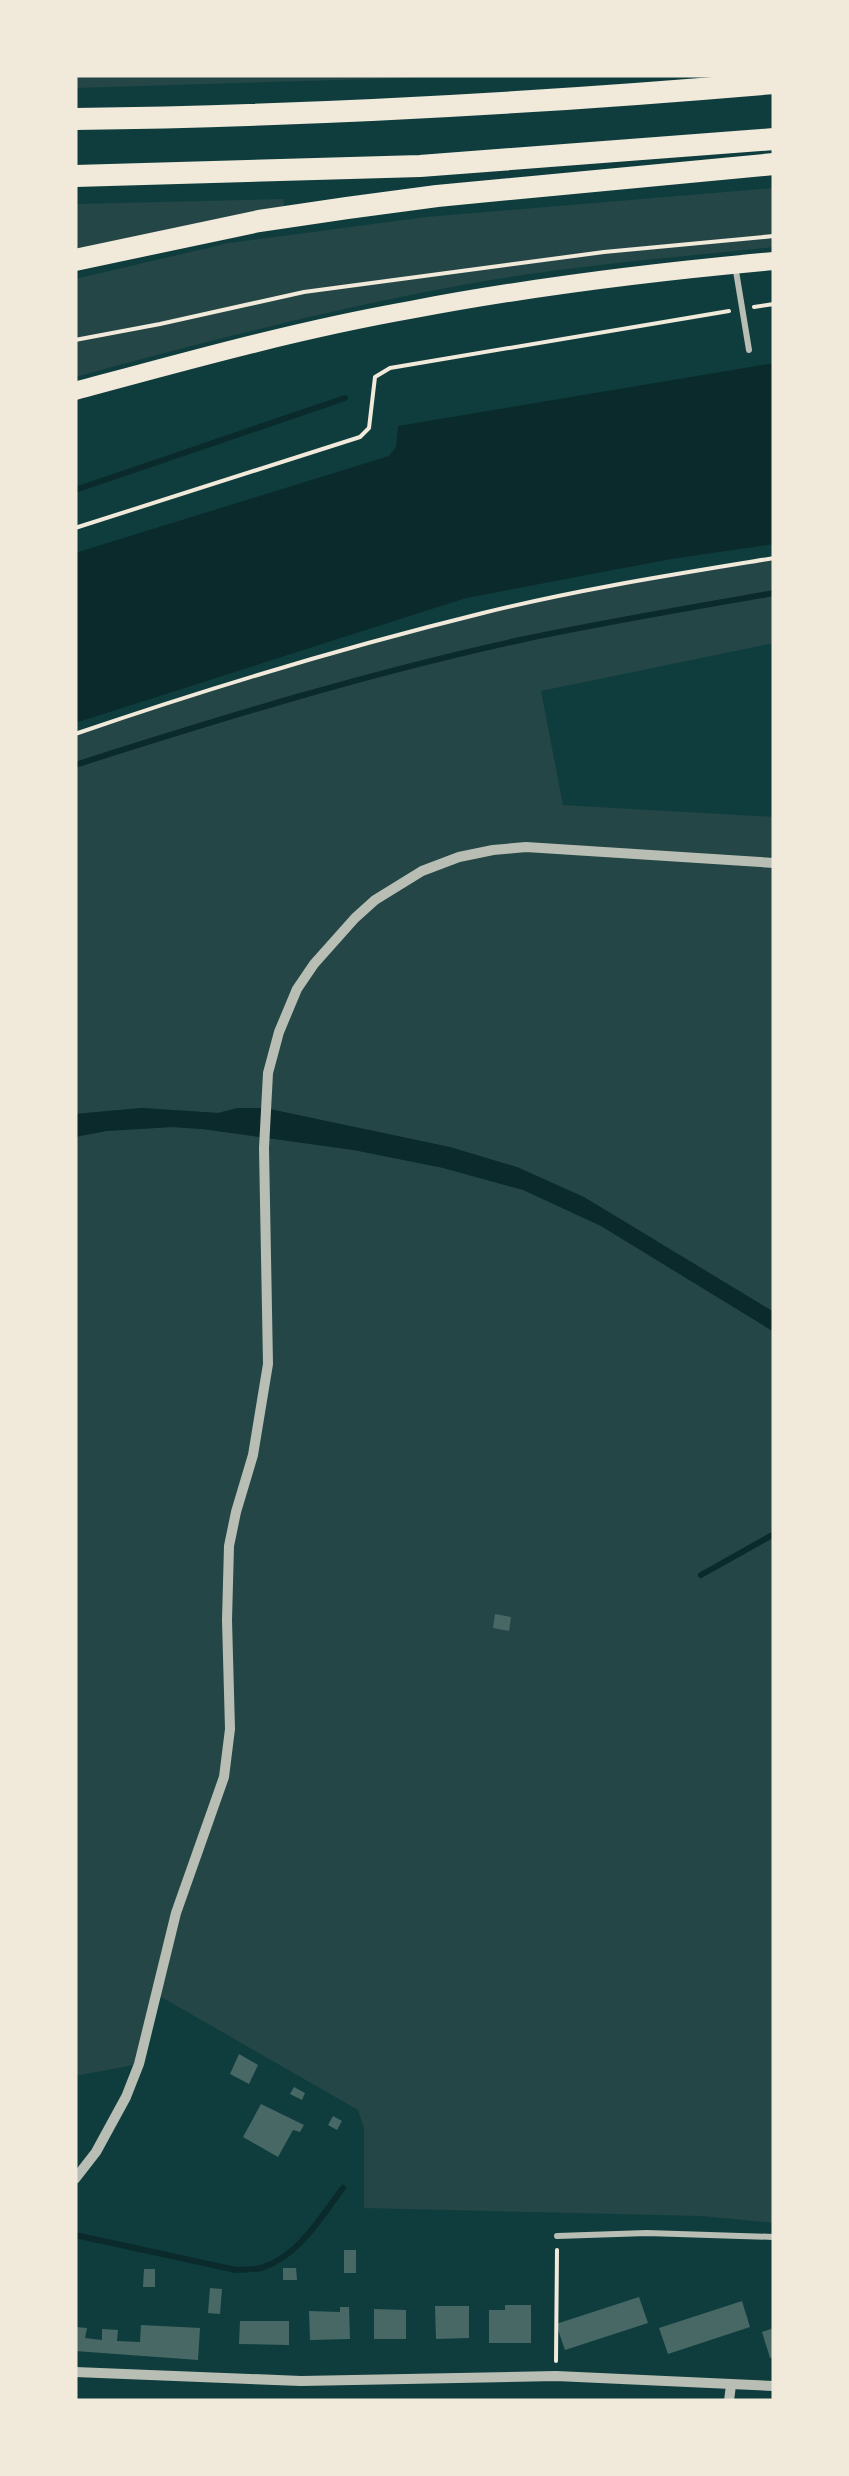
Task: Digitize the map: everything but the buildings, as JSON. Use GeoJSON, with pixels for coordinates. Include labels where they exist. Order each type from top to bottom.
{"type":"FeatureCollection","features":[{"type":"Feature","properties":{"kind":"highway"},"geometry":{"type":"LineString","coordinates":[[75,119],[416,109],[774,84]]}},
{"type":"Feature","properties":{"kind":"highway"},"geometry":{"type":"LineString","coordinates":[[75,176],[420,166],[774,139]]}},
{"type":"Feature","properties":{"kind":"highway"},"geometry":{"type":"LineString","coordinates":[[75,260],[259,221],[401,200],[774,164]]}},
{"type":"Feature","properties":{"kind":"main road"},"geometry":{"type":"LineString","coordinates":[[75,391],[216,353],[410,310],[601,279],[774,260]]}},
{"type":"Feature","properties":{"kind":"street"},"geometry":{"type":"LineString","coordinates":[[75,2180],[96,2152],[139,2064],[176,1914],[224,1778],[230,1729],[226,1620],[229,1546],[253,1456],[268,1364],[265,1099],[279,1032],[297,989],[355,918],[398,884],[459,857],[526,848],[774,863]]}},
{"type":"Feature","properties":{"kind":"street"},"geometry":{"type":"LineString","coordinates":[[75,2372],[301,2380],[556,2376],[774,2386]]}},
{"type":"Feature","properties":{"kind":"street"},"geometry":{"type":"LineString","coordinates":[[728,2401],[731,2385]]}},
{"type":"Feature","properties":{"kind":"lane"},"geometry":{"type":"LineString","coordinates":[[734,264],[749,350]]}},
{"type":"Feature","properties":{"kind":"lane"},"geometry":{"type":"LineString","coordinates":[[557,2236],[774,2237]]}},
{"type":"Feature","properties":{"kind":"path"},"geometry":{"type":"LineString","coordinates":[[75,340],[304,292],[587,254],[774,236]]}},
{"type":"Feature","properties":{"kind":"path"},"geometry":{"type":"LineString","coordinates":[[75,528],[360,437],[369,428],[374,377],[390,368],[774,304]]}},
{"type":"Feature","properties":{"kind":"path"},"geometry":{"type":"LineString","coordinates":[[75,734],[173,700],[486,612],[644,579],[774,558]]}},
{"type":"Feature","properties":{"kind":"path"},"geometry":{"type":"LineString","coordinates":[[556,2376],[557,2236]]}},
{"type":"Feature","properties":{"kind":"shaded area"},"geometry":{"type":"Polygon","coordinates":[[[75,75],[473,75],[473,76],[75,88],[75,75]]]}},
{"type":"Feature","properties":{"kind":"shaded area"},"geometry":{"type":"Polygon","coordinates":[[[774,188],[774,247],[462,285],[268,327],[75,377],[75,279],[229,243],[426,217],[774,188]]]}},
{"type":"Feature","properties":{"kind":"shaded area"},"geometry":{"type":"Polygon","coordinates":[[[283,199],[284,206],[75,250],[75,204],[283,199]]]}},
{"type":"Feature","properties":{"kind":"shaded area"},"geometry":{"type":"Polygon","coordinates":[[[774,363],[774,544],[671,559],[466,598],[75,723],[75,553],[389,456],[396,447],[398,426],[774,363]]]}},
{"type":"Feature","properties":{"kind":"shaded area"},"geometry":{"type":"Polygon","coordinates":[[[774,558],[774,643],[541,691],[563,805],[774,817],[774,2223],[702,2216],[364,2208],[364,2128],[358,2110],[156,1994],[139,2064],[75,2076],[75,1137],[106,1131],[202,1129],[238,1108],[218,1113],[142,1108],[75,1114],[75,734],[431,626],[592,589],[774,558]]]}},
{"type":"Feature","properties":{"kind":"shaded area"},"geometry":{"type":"Polygon","coordinates":[[[142,1108],[218,1113],[265,1108],[450,1147],[517,1167],[584,1197],[774,1312],[774,1332],[601,1226],[523,1190],[443,1168],[353,1150],[202,1129],[106,1131],[75,1137],[75,1114],[142,1108]]]}},
{"type":"Feature","properties":{"kind":"waterway"},"geometry":{"type":"LineString","coordinates":[[75,490],[345,398]]}},
{"type":"Feature","properties":{"kind":"waterway"},"geometry":{"type":"LineString","coordinates":[[75,765],[407,667],[584,627],[774,593]]}},
{"type":"Feature","properties":{"kind":"waterway"},"geometry":{"type":"LineString","coordinates":[[701,1575],[774,1534]]}},
{"type":"Feature","properties":{"kind":"waterway"},"geometry":{"type":"LineString","coordinates":[[75,2235],[236,2270],[258,2269],[297,2246],[343,2188]]}}]}
